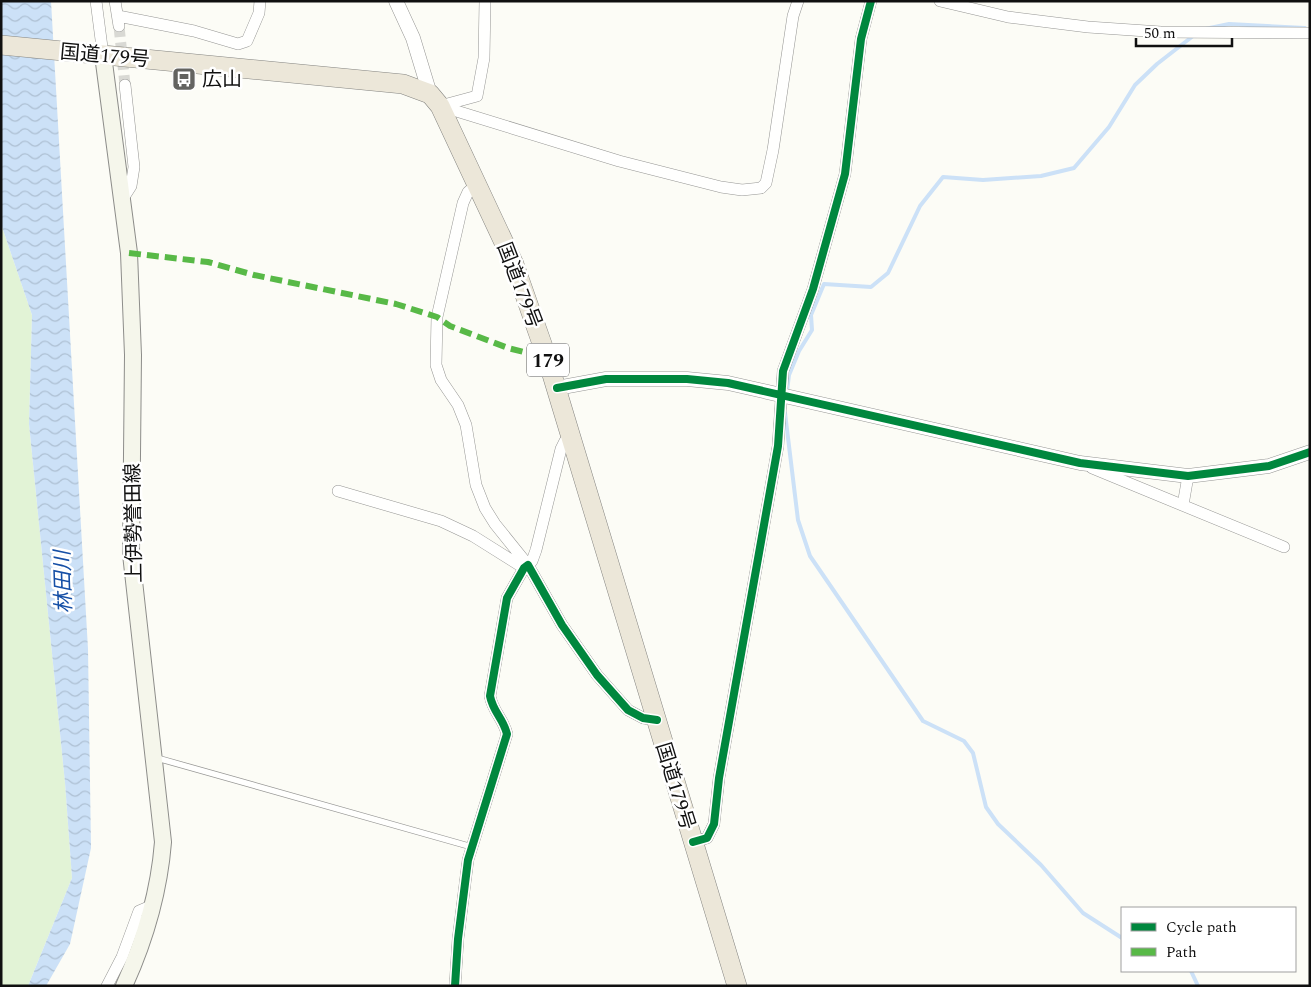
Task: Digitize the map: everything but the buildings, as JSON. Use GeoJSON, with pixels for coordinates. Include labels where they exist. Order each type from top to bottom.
{"type":"FeatureCollection","features":[{"type":"Feature","properties":{"kind":"highway","name":"国道179号"},"geometry":{"type":"LineString","coordinates":[[1,45],[403,84],[435,100],[478,184],[514,264],[557,388],[737,986]]}},
{"type":"Feature","properties":{"kind":"main road","name":"上伊勢誉田線"},"geometry":{"type":"LineString","coordinates":[[103,55],[129,253],[133,355],[131,554],[163,842],[161,871],[153,905],[141,948],[124,986]]}},
{"type":"Feature","properties":{"kind":"street"},"geometry":{"type":"LineString","coordinates":[[96,1],[103,55]]}},
{"type":"Feature","properties":{"kind":"street"},"geometry":{"type":"LineString","coordinates":[[115,1],[118,21],[194,31],[238,44],[248,41],[259,13],[260,1]]}},
{"type":"Feature","properties":{"kind":"street"},"geometry":{"type":"LineString","coordinates":[[396,1],[413,38],[435,100]]}},
{"type":"Feature","properties":{"kind":"street"},"geometry":{"type":"LineString","coordinates":[[435,100],[477,96],[484,58],[485,1]]}},
{"type":"Feature","properties":{"kind":"street"},"geometry":{"type":"LineString","coordinates":[[435,100],[620,161],[721,187],[742,190],[761,188],[766,183],[773,150],[790,34],[798,1]]}},
{"type":"Feature","properties":{"kind":"street"},"geometry":{"type":"LineString","coordinates":[[693,842],[707,838],[714,824],[720,768],[778,446],[785,395],[784,371],[813,289],[845,174],[860,39],[870,1]]}},
{"type":"Feature","properties":{"kind":"street"},"geometry":{"type":"LineString","coordinates":[[940,1],[1008,17],[1088,27],[1161,32],[1310,33]]}},
{"type":"Feature","properties":{"kind":"street"},"geometry":{"type":"LineString","coordinates":[[122,200],[131,186],[134,167],[125,85]]}},
{"type":"Feature","properties":{"kind":"street"},"geometry":{"type":"LineString","coordinates":[[478,184],[468,192],[458,222],[437,317],[436,365],[442,380],[458,405],[466,425],[476,485],[485,508],[495,524],[526,566],[562,625],[597,676],[628,710],[643,718],[657,720]]}},
{"type":"Feature","properties":{"kind":"street"},"geometry":{"type":"LineString","coordinates":[[557,388],[606,379],[649,378],[728,384],[785,395],[1080,463],[1188,476],[1269,466],[1310,452]]}},
{"type":"Feature","properties":{"kind":"street"},"geometry":{"type":"LineString","coordinates":[[455,986],[458,939],[468,860],[507,734],[504,720],[492,708],[490,696],[507,598],[526,566],[532,561],[561,449],[565,441],[572,437]]}},
{"type":"Feature","properties":{"kind":"street"},"geometry":{"type":"LineString","coordinates":[[1080,463],[1284,547]]}},
{"type":"Feature","properties":{"kind":"street"},"geometry":{"type":"LineString","coordinates":[[1183,505],[1188,476]]}},
{"type":"Feature","properties":{"kind":"street"},"geometry":{"type":"LineString","coordinates":[[338,491],[442,521],[526,566]]}},
{"type":"Feature","properties":{"kind":"street"},"geometry":{"type":"LineString","coordinates":[[107,986],[122,957],[139,911],[153,905]]}},
{"type":"Feature","properties":{"kind":"lane"},"geometry":{"type":"LineString","coordinates":[[153,757],[472,847]]}},
{"type":"Feature","properties":{"kind":"green space"},"geometry":{"type":"Polygon","coordinates":[[[1,224],[32,315],[29,424],[65,783],[72,878],[28,986],[1,986],[1,224]]]}},
{"type":"Feature","properties":{"kind":"water","name":"林田川"},"geometry":{"type":"Polygon","coordinates":[[[1,1],[51,1],[88,649],[91,848],[70,944],[46,986],[28,986],[72,878],[65,783],[29,424],[32,315],[1,224],[1,1]]]}},
{"type":"Feature","properties":{"kind":"waterway"},"geometry":{"type":"LineString","coordinates":[[1205,29],[1229,24],[1305,28]]}},
{"type":"Feature","properties":{"kind":"waterway"},"geometry":{"type":"LineString","coordinates":[[787,391],[789,375],[799,351],[812,330],[811,315],[824,284],[871,287],[888,273],[920,206],[943,177],[983,180],[1041,176],[1074,168],[1109,127],[1135,85],[1157,64],[1193,36]]}},
{"type":"Feature","properties":{"kind":"waterway"},"geometry":{"type":"LineString","coordinates":[[785,413],[798,520],[810,556],[923,721],[964,741],[973,753],[986,807],[998,824],[1041,865],[1083,913],[1121,937]]}},
{"type":"Feature","properties":{"kind":"waterway"},"geometry":{"type":"LineString","coordinates":[[1191,972],[1198,986]]}},
{"type":"Feature","properties":{"kind":"tunnel"},"geometry":{"type":"LineString","coordinates":[[119,26],[125,85]]}},
{"type":"Feature","properties":{"kind":"marked path"},"geometry":{"type":"LineString","coordinates":[[129,253],[208,262],[254,275],[396,304],[437,317],[450,326],[508,348],[547,358]]}},
{"type":"Feature","properties":{"kind":"cycle path"},"geometry":{"type":"LineString","coordinates":[[693,842],[707,838],[714,824],[719,778],[778,446],[783,371],[813,289],[845,174],[861,39],[871,1]]}},
{"type":"Feature","properties":{"kind":"cycle path"},"geometry":{"type":"LineString","coordinates":[[557,388],[606,379],[687,379],[728,383],[1080,463],[1188,476],[1269,466],[1310,452]]}},
{"type":"Feature","properties":{"kind":"cycle path"},"geometry":{"type":"LineString","coordinates":[[455,986],[458,939],[468,860],[507,734],[490,696],[507,598],[524,568],[528,565],[562,625],[597,675],[628,710],[643,718],[657,720]]}},
{"type":"Feature","properties":{"kind":"place","name":"広山"},"geometry":{"type":"Point","coordinates":[184,79]}}]}
